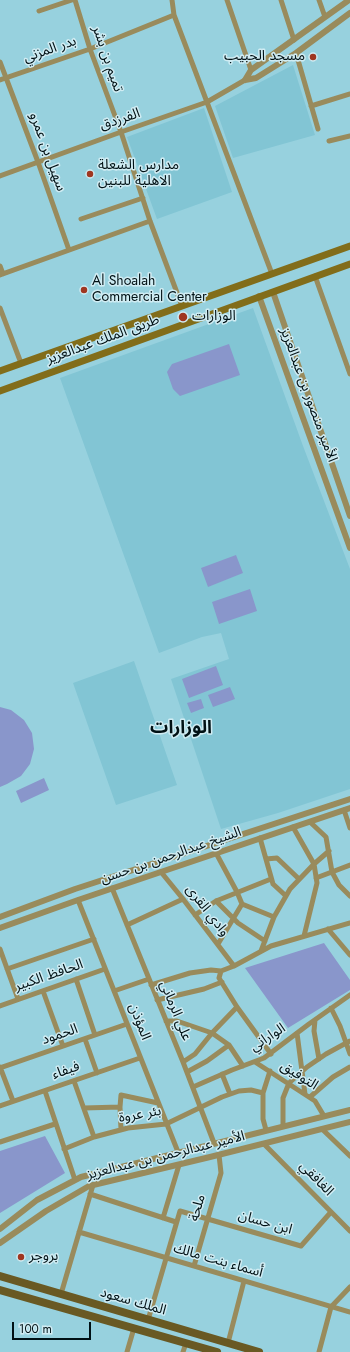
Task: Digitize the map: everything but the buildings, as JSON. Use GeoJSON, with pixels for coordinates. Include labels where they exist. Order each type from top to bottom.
{"type":"FeatureCollection","features":[{"type":"Feature","properties":{"kind":"main road","name":"طريق الملك عبدالعزيز"},"geometry":{"type":"LineString","coordinates":[[0,371],[350,246]]}},
{"type":"Feature","properties":{"kind":"main road","name":"طريق الملك عبدالعزيز"},"geometry":{"type":"LineString","coordinates":[[0,391],[350,264]]}},
{"type":"Feature","properties":{"kind":"main road","name":"الملك سعود"},"geometry":{"type":"LineString","coordinates":[[0,1276],[259,1352]]}},
{"type":"Feature","properties":{"kind":"main road","name":"الملك سعود"},"geometry":{"type":"LineString","coordinates":[[0,1290],[217,1352]]}},
{"type":"Feature","properties":{"kind":"street"},"geometry":{"type":"LineString","coordinates":[[39,11],[73,0]]}},
{"type":"Feature","properties":{"kind":"street","name":"تميم بن بشر"},"geometry":{"type":"LineString","coordinates":[[73,0],[121,132],[150,221],[182,306]]}},
{"type":"Feature","properties":{"kind":"street"},"geometry":{"type":"LineString","coordinates":[[172,0],[174,15],[272,274]]}},
{"type":"Feature","properties":{"kind":"street"},"geometry":{"type":"LineString","coordinates":[[227,0],[251,70]]}},
{"type":"Feature","properties":{"kind":"street"},"geometry":{"type":"LineString","coordinates":[[281,0],[294,40]]}},
{"type":"Feature","properties":{"kind":"street"},"geometry":{"type":"LineString","coordinates":[[319,0],[325,17]]}},
{"type":"Feature","properties":{"kind":"street"},"geometry":{"type":"LineString","coordinates":[[246,80],[251,70],[349,0]]}},
{"type":"Feature","properties":{"kind":"street","name":"الفرزدق"},"geometry":{"type":"LineString","coordinates":[[0,176],[207,102],[246,80],[256,78],[296,53],[350,13]]}},
{"type":"Feature","properties":{"kind":"street","name":"بدر المزني"},"geometry":{"type":"LineString","coordinates":[[0,80],[90,49],[174,15]]}},
{"type":"Feature","properties":{"kind":"street"},"geometry":{"type":"LineString","coordinates":[[296,53],[318,129]]}},
{"type":"Feature","properties":{"kind":"street","name":"سهيل بن عمرو"},"geometry":{"type":"LineString","coordinates":[[0,62],[70,250]]}},
{"type":"Feature","properties":{"kind":"street"},"geometry":{"type":"LineString","coordinates":[[311,106],[350,94]]}},
{"type":"Feature","properties":{"kind":"street"},"geometry":{"type":"LineString","coordinates":[[329,141],[350,136]]}},
{"type":"Feature","properties":{"kind":"street"},"geometry":{"type":"LineString","coordinates":[[81,220],[143,198]]}},
{"type":"Feature","properties":{"kind":"street"},"geometry":{"type":"LineString","coordinates":[[0,266],[1,275],[150,221]]}},
{"type":"Feature","properties":{"kind":"street"},"geometry":{"type":"LineString","coordinates":[[315,276],[350,374]]}},
{"type":"Feature","properties":{"kind":"street","name":"الأمير منصور بن عبدالعزيز"},"geometry":{"type":"LineString","coordinates":[[273,292],[350,516]]}},
{"type":"Feature","properties":{"kind":"street","name":"الأمير منصور بن عبدالعزيز"},"geometry":{"type":"LineString","coordinates":[[260,296],[350,548]]}},
{"type":"Feature","properties":{"kind":"street"},"geometry":{"type":"LineString","coordinates":[[0,308],[3,324],[21,363]]}},
{"type":"Feature","properties":{"kind":"street"},"geometry":{"type":"LineString","coordinates":[[270,324],[282,320]]}},
{"type":"Feature","properties":{"kind":"street","name":"الشيخ عبدالرحمن بن حسن"},"geometry":{"type":"LineString","coordinates":[[0,917],[75,889],[350,799]]}},
{"type":"Feature","properties":{"kind":"street"},"geometry":{"type":"LineString","coordinates":[[347,809],[350,828]]}},
{"type":"Feature","properties":{"kind":"street","name":"الشيخ عبدالرحمن بن حسن"},"geometry":{"type":"LineString","coordinates":[[0,928],[112,888],[347,809]]}},
{"type":"Feature","properties":{"kind":"street"},"geometry":{"type":"LineString","coordinates":[[310,822],[326,837],[332,872],[339,885],[350,896]]}},
{"type":"Feature","properties":{"kind":"street"},"geometry":{"type":"LineString","coordinates":[[293,827],[314,864],[317,883],[304,936]]}},
{"type":"Feature","properties":{"kind":"street"},"geometry":{"type":"LineString","coordinates":[[260,838],[273,884],[286,896]]}},
{"type":"Feature","properties":{"kind":"street"},"geometry":{"type":"LineString","coordinates":[[261,951],[274,917],[290,889],[329,851]]}},
{"type":"Feature","properties":{"kind":"street"},"geometry":{"type":"LineString","coordinates":[[216,853],[242,904],[274,917]]}},
{"type":"Feature","properties":{"kind":"street"},"geometry":{"type":"LineString","coordinates":[[266,859],[277,858],[299,879]]}},
{"type":"Feature","properties":{"kind":"street"},"geometry":{"type":"LineString","coordinates":[[316,878],[350,865]]}},
{"type":"Feature","properties":{"kind":"street","name":"وادي القرى"},"geometry":{"type":"LineString","coordinates":[[161,872],[184,898],[195,915],[234,966]]}},
{"type":"Feature","properties":{"kind":"street"},"geometry":{"type":"LineString","coordinates":[[195,915],[216,901],[271,879]]}},
{"type":"Feature","properties":{"kind":"street","name":"علي الرماني"},"geometry":{"type":"LineString","coordinates":[[112,888],[183,1062],[214,1143]]}},
{"type":"Feature","properties":{"kind":"street"},"geometry":{"type":"LineString","coordinates":[[128,925],[184,898]]}},
{"type":"Feature","properties":{"kind":"street","name":"المؤذن"},"geometry":{"type":"LineString","coordinates":[[78,900],[178,1152]]}},
{"type":"Feature","properties":{"kind":"street"},"geometry":{"type":"LineString","coordinates":[[216,901],[238,923],[265,941]]}},
{"type":"Feature","properties":{"kind":"street"},"geometry":{"type":"LineString","coordinates":[[218,944],[242,904]]}},
{"type":"Feature","properties":{"kind":"street"},"geometry":{"type":"LineString","coordinates":[[22,909],[26,919]]}},
{"type":"Feature","properties":{"kind":"street"},"geometry":{"type":"LineString","coordinates":[[151,985],[190,973],[211,970],[221,971],[234,966],[271,946],[350,923]]}},
{"type":"Feature","properties":{"kind":"street"},"geometry":{"type":"LineString","coordinates":[[328,929],[350,955]]}},
{"type":"Feature","properties":{"kind":"street"},"geometry":{"type":"LineString","coordinates":[[7,969],[94,939]]}},
{"type":"Feature","properties":{"kind":"street"},"geometry":{"type":"LineString","coordinates":[[0,949],[18,999]]}},
{"type":"Feature","properties":{"kind":"street","name":"الحافظ الكبير"},"geometry":{"type":"LineString","coordinates":[[0,1006],[105,969]]}},
{"type":"Feature","properties":{"kind":"street"},"geometry":{"type":"LineString","coordinates":[[221,971],[219,978],[237,1007],[270,1054]]}},
{"type":"Feature","properties":{"kind":"street"},"geometry":{"type":"LineString","coordinates":[[76,979],[95,1035]]}},
{"type":"Feature","properties":{"kind":"street"},"geometry":{"type":"LineString","coordinates":[[114,991],[149,979]]}},
{"type":"Feature","properties":{"kind":"street"},"geometry":{"type":"LineString","coordinates":[[157,1000],[204,989],[222,982]]}},
{"type":"Feature","properties":{"kind":"street"},"geometry":{"type":"LineString","coordinates":[[43,991],[63,1046]]}},
{"type":"Feature","properties":{"kind":"street","name":"الواراني"},"geometry":{"type":"LineString","coordinates":[[192,1087],[264,1058],[350,995]]}},
{"type":"Feature","properties":{"kind":"street"},"geometry":{"type":"LineString","coordinates":[[183,1062],[195,1054],[212,1033],[237,1007]]}},
{"type":"Feature","properties":{"kind":"street"},"geometry":{"type":"LineString","coordinates":[[331,1008],[348,1042],[350,1054]]}},
{"type":"Feature","properties":{"kind":"street"},"geometry":{"type":"LineString","coordinates":[[315,1020],[314,1031],[319,1059]]}},
{"type":"Feature","properties":{"kind":"street"},"geometry":{"type":"LineString","coordinates":[[166,1021],[177,1021],[212,1033],[229,1045],[243,1066]]}},
{"type":"Feature","properties":{"kind":"street","name":"الحمود"},"geometry":{"type":"LineString","coordinates":[[0,1067],[127,1024]]}},
{"type":"Feature","properties":{"kind":"street"},"geometry":{"type":"LineString","coordinates":[[297,1033],[307,1096],[333,1077],[350,1067]]}},
{"type":"Feature","properties":{"kind":"street"},"geometry":{"type":"LineString","coordinates":[[84,1039],[97,1073]]}},
{"type":"Feature","properties":{"kind":"street"},"geometry":{"type":"LineString","coordinates":[[283,1126],[283,1098],[288,1084],[319,1059],[348,1042]]}},
{"type":"Feature","properties":{"kind":"street"},"geometry":{"type":"LineString","coordinates":[[187,1072],[207,1061],[229,1045]]}},
{"type":"Feature","properties":{"kind":"street","name":"فيفاء"},"geometry":{"type":"LineString","coordinates":[[0,1106],[140,1058]]}},
{"type":"Feature","properties":{"kind":"street","name":"التوفيق"},"geometry":{"type":"LineString","coordinates":[[255,1062],[315,1101],[324,1116]]}},
{"type":"Feature","properties":{"kind":"street"},"geometry":{"type":"LineString","coordinates":[[0,1067],[13,1101]]}},
{"type":"Feature","properties":{"kind":"street"},"geometry":{"type":"LineString","coordinates":[[266,1130],[263,1120],[263,1094],[270,1071]]}},
{"type":"Feature","properties":{"kind":"street"},"geometry":{"type":"LineString","coordinates":[[222,1074],[230,1094]]}},
{"type":"Feature","properties":{"kind":"street"},"geometry":{"type":"LineString","coordinates":[[74,1081],[94,1137]]}},
{"type":"Feature","properties":{"kind":"street","name":"بئر عروة"},"geometry":{"type":"LineString","coordinates":[[64,1149],[94,1137],[121,1130],[166,1124],[239,1091],[251,1090],[263,1094]]}},
{"type":"Feature","properties":{"kind":"street"},"geometry":{"type":"LineString","coordinates":[[45,1091],[75,1180]]}},
{"type":"Feature","properties":{"kind":"street"},"geometry":{"type":"LineString","coordinates":[[121,1130],[121,1096],[158,1103]]}},
{"type":"Feature","properties":{"kind":"street"},"geometry":{"type":"LineString","coordinates":[[84,1108],[120,1107]]}},
{"type":"Feature","properties":{"kind":"street","name":"الأمير عبدالرحمن بن عبدالعزيز"},"geometry":{"type":"LineString","coordinates":[[0,1229],[37,1200],[81,1176],[350,1110]]}},
{"type":"Feature","properties":{"kind":"street","name":"الأمير عبدالرحمن بن عبدالعزيز"},"geometry":{"type":"LineString","coordinates":[[0,1243],[46,1211],[89,1186],[350,1122]]}},
{"type":"Feature","properties":{"kind":"street"},"geometry":{"type":"LineString","coordinates":[[0,1142],[55,1124]]}},
{"type":"Feature","properties":{"kind":"street"},"geometry":{"type":"LineString","coordinates":[[322,1129],[350,1156]]}},
{"type":"Feature","properties":{"kind":"street","name":"الغافقي"},"geometry":{"type":"LineString","coordinates":[[264,1144],[350,1231]]}},
{"type":"Feature","properties":{"kind":"street","name":"ملحة"},"geometry":{"type":"LineString","coordinates":[[194,1266],[221,1173],[219,1155]]}},
{"type":"Feature","properties":{"kind":"street"},"geometry":{"type":"LineString","coordinates":[[136,1163],[139,1174]]}},
{"type":"Feature","properties":{"kind":"street"},"geometry":{"type":"LineString","coordinates":[[163,1218],[179,1165]]}},
{"type":"Feature","properties":{"kind":"street"},"geometry":{"type":"LineString","coordinates":[[62,1294],[93,1185]]}},
{"type":"Feature","properties":{"kind":"street"},"geometry":{"type":"LineString","coordinates":[[90,1194],[176,1222],[148,1320]]}},
{"type":"Feature","properties":{"kind":"street","name":"ابن حسان"},"geometry":{"type":"LineString","coordinates":[[176,1222],[180,1211],[301,1246],[331,1212]]}},
{"type":"Feature","properties":{"kind":"street","name":"أسماء بنت مالك"},"geometry":{"type":"LineString","coordinates":[[79,1232],[350,1312]]}},
{"type":"Feature","properties":{"kind":"street"},"geometry":{"type":"LineString","coordinates":[[228,1343],[244,1281]]}},
{"type":"Feature","properties":{"kind":"street"},"geometry":{"type":"LineString","coordinates":[[319,1352],[331,1307],[350,1287]]}},
{"type":"Feature","properties":{"kind":"street"},"geometry":{"type":"LineString","coordinates":[[128,1352],[134,1328]]}},
{"type":"Feature","properties":{"kind":"street"},"geometry":{"type":"LineString","coordinates":[[183,1352],[186,1343]]}},
{"type":"Feature","properties":{"kind":"shaded area"},"geometry":{"type":"Polygon","coordinates":[[[293,65],[315,135],[233,158],[215,106],[293,65]]]}},
{"type":"Feature","properties":{"kind":"shaded area"},"geometry":{"type":"Polygon","coordinates":[[[204,108],[232,192],[157,219],[127,137],[204,108]]]}},
{"type":"Feature","properties":{"kind":"shaded area"},"geometry":{"type":"Polygon","coordinates":[[[253,308],[303,446],[350,569],[350,789],[278,813],[221,829],[171,679],[229,659],[221,633],[202,637],[159,653],[60,378],[253,308]]]}},
{"type":"Feature","properties":{"kind":"shaded area"},"geometry":{"type":"Polygon","coordinates":[[[229,344],[240,375],[180,396],[173,389],[167,372],[172,364],[229,344]]]}},
{"type":"Feature","properties":{"kind":"shaded area"},"geometry":{"type":"Polygon","coordinates":[[[236,555],[243,573],[208,587],[201,568],[236,555]]]}},
{"type":"Feature","properties":{"kind":"shaded area"},"geometry":{"type":"Polygon","coordinates":[[[250,589],[257,611],[219,624],[212,602],[250,589]]]}},
{"type":"Feature","properties":{"kind":"shaded area"},"geometry":{"type":"Polygon","coordinates":[[[134,661],[177,785],[116,805],[73,683],[134,661]]]}},
{"type":"Feature","properties":{"kind":"shaded area"},"geometry":{"type":"Polygon","coordinates":[[[216,666],[223,685],[189,698],[182,679],[216,666]]]}},
{"type":"Feature","properties":{"kind":"shaded area"},"geometry":{"type":"Polygon","coordinates":[[[230,687],[235,699],[213,707],[208,695],[230,687]]]}},
{"type":"Feature","properties":{"kind":"shaded area"},"geometry":{"type":"Polygon","coordinates":[[[201,699],[204,708],[191,713],[187,703],[201,699]]]}},
{"type":"Feature","properties":{"kind":"shaded area"},"geometry":{"type":"Polygon","coordinates":[[[0,707],[11,710],[24,720],[32,733],[34,749],[30,764],[21,776],[0,787],[0,707]]]}},
{"type":"Feature","properties":{"kind":"shaded area"},"geometry":{"type":"Polygon","coordinates":[[[44,778],[49,790],[21,803],[16,791],[44,778]]]}},
{"type":"Feature","properties":{"kind":"shaded area"},"geometry":{"type":"Polygon","coordinates":[[[324,943],[350,980],[350,990],[288,1028],[245,968],[324,943]]]}},
{"type":"Feature","properties":{"kind":"shaded area"},"geometry":{"type":"Polygon","coordinates":[[[45,1136],[65,1173],[0,1213],[0,1151],[45,1136]]]}},
{"type":"Feature","properties":{"kind":"place","name":"مسجد الحبيب"},"geometry":{"type":"Point","coordinates":[313,57]}},
{"type":"Feature","properties":{"kind":"place","name":"مدارس الشعلة الاهلية للبنين"},"geometry":{"type":"Point","coordinates":[90,174]}},
{"type":"Feature","properties":{"kind":"place","name":"Al Shoalah Commercial Center"},"geometry":{"type":"Point","coordinates":[84,290]}},
{"type":"Feature","properties":{"kind":"place","name":"الوزارات"},"geometry":{"type":"Point","coordinates":[183,317]}},
{"type":"Feature","properties":{"kind":"place","name":"بروجر"},"geometry":{"type":"Point","coordinates":[21,1257]}},
{"type":"Feature","properties":{"kind":"district","name":"الوزارات"},"geometry":{"type":"Point","coordinates":[181,729]}}]}
